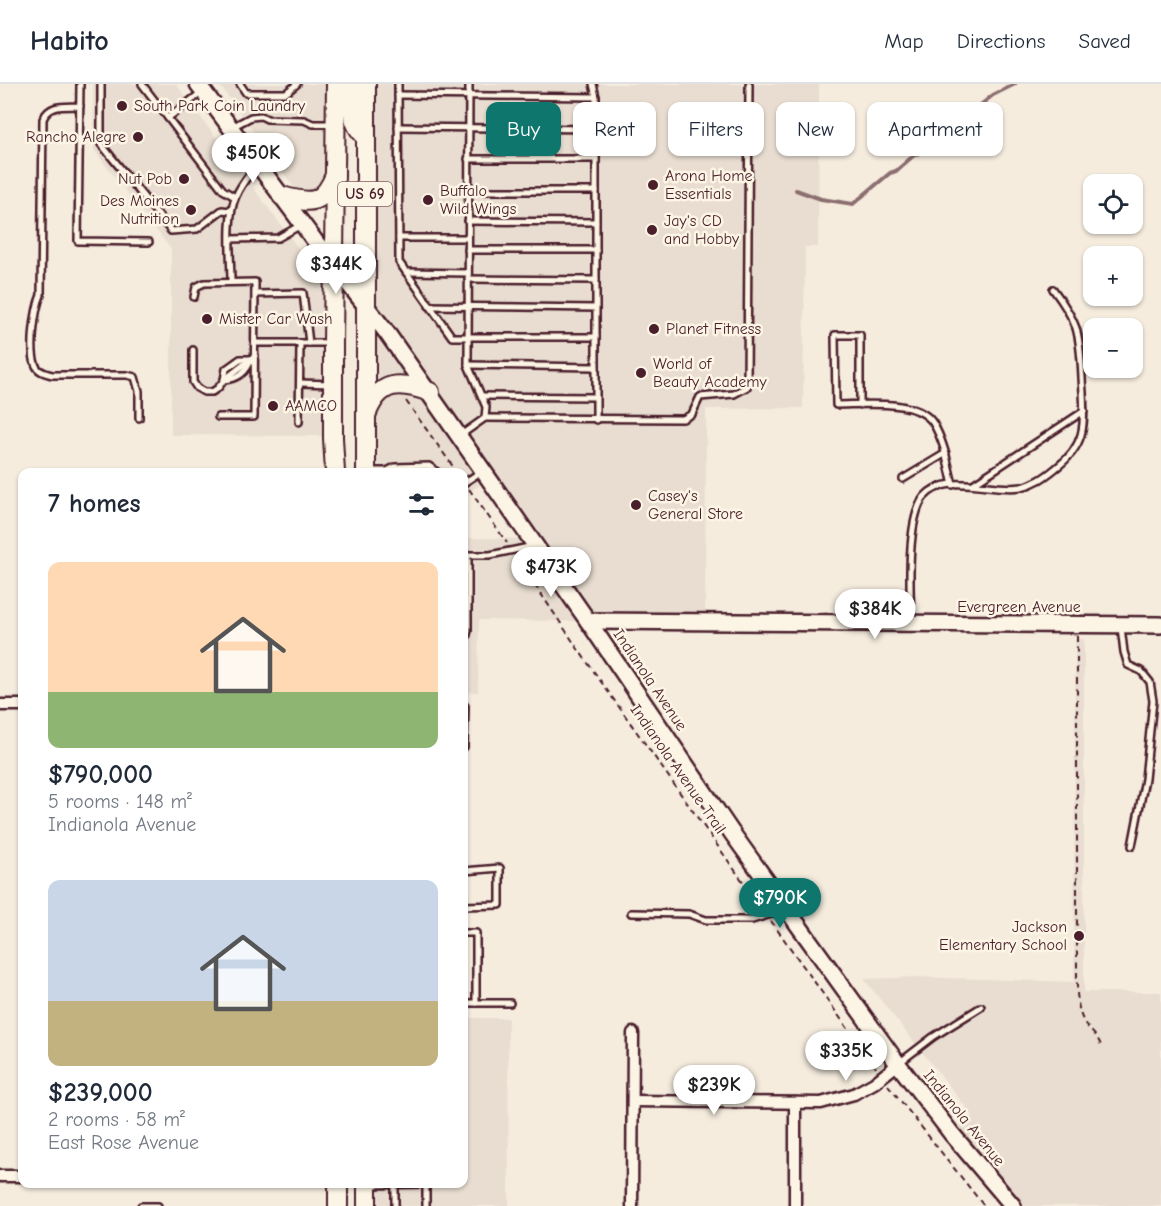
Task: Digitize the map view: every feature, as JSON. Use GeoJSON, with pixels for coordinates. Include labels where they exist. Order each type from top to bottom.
{"type":"FeatureCollection","features":[{"type":"Feature","properties":{"kind":"main road","name":"US 69"},"geometry":{"type":"LineString","coordinates":[[335,468],[333,343],[336,84]]}},
{"type":"Feature","properties":{"kind":"main road"},"geometry":{"type":"LineString","coordinates":[[352,84],[352,112],[356,124],[365,136]]}},
{"type":"Feature","properties":{"kind":"main road","name":"US 69"},"geometry":{"type":"LineString","coordinates":[[366,84],[366,468]]}},
{"type":"Feature","properties":{"kind":"main road","name":"Indianola Avenue"},"geometry":{"type":"LineString","coordinates":[[201,88],[430,393],[786,909],[898,1064],[951,1133],[1013,1206]]}},
{"type":"Feature","properties":{"kind":"main road"},"geometry":{"type":"LineString","coordinates":[[282,196],[298,201],[316,200],[329,191],[336,174]]}},
{"type":"Feature","properties":{"kind":"main road"},"geometry":{"type":"LineString","coordinates":[[366,415],[376,394],[390,386],[408,386],[430,393]]}},
{"type":"Feature","properties":{"kind":"main road","name":"Evergreen Avenue"},"geometry":{"type":"LineString","coordinates":[[588,621],[1161,625]]}},
{"type":"Feature","properties":{"kind":"main road"},"geometry":{"type":"LineString","coordinates":[[338,1188],[338,1206]]}},
{"type":"Feature","properties":{"kind":"main road"},"geometry":{"type":"LineString","coordinates":[[367,1188],[367,1206]]}},
{"type":"Feature","properties":{"kind":"street"},"geometry":{"type":"LineString","coordinates":[[0,705],[18,705]]}},
{"type":"Feature","properties":{"kind":"street"},"geometry":{"type":"LineString","coordinates":[[632,1206],[633,1033]]}},
{"type":"Feature","properties":{"kind":"street"},"geometry":{"type":"LineString","coordinates":[[633,1101],[821,1103],[854,1094],[874,1083],[898,1064]]}},
{"type":"Feature","properties":{"kind":"street"},"geometry":{"type":"LineString","coordinates":[[795,1103],[795,1206]]}},
{"type":"Feature","properties":{"kind":"street"},"geometry":{"type":"LineString","coordinates":[[0,1176],[18,1176]]}},
{"type":"Feature","properties":{"kind":"lane"},"geometry":{"type":"LineString","coordinates":[[80,84],[78,241],[149,242]]}},
{"type":"Feature","properties":{"kind":"lane"},"geometry":{"type":"LineString","coordinates":[[101,84],[101,144],[171,231],[197,229],[222,210],[231,210]]}},
{"type":"Feature","properties":{"kind":"lane"},"geometry":{"type":"LineString","coordinates":[[142,84],[223,190],[235,197]]}},
{"type":"Feature","properties":{"kind":"lane"},"geometry":{"type":"LineString","coordinates":[[240,84],[246,93],[286,93],[297,84]]}},
{"type":"Feature","properties":{"kind":"lane"},"geometry":{"type":"LineString","coordinates":[[398,84],[399,262],[452,337],[596,337]]}},
{"type":"Feature","properties":{"kind":"lane"},"geometry":{"type":"LineString","coordinates":[[469,84],[468,365],[486,407],[485,418]]}},
{"type":"Feature","properties":{"kind":"lane"},"geometry":{"type":"LineString","coordinates":[[593,84],[596,102]]}},
{"type":"Feature","properties":{"kind":"lane"},"geometry":{"type":"LineString","coordinates":[[460,436],[485,418],[683,419],[692,414],[700,397],[734,394],[747,387],[749,84]]}},
{"type":"Feature","properties":{"kind":"lane"},"geometry":{"type":"LineString","coordinates":[[168,118],[201,88]]}},
{"type":"Feature","properties":{"kind":"lane"},"geometry":{"type":"LineString","coordinates":[[398,95],[596,97]]}},
{"type":"Feature","properties":{"kind":"lane"},"geometry":{"type":"LineString","coordinates":[[80,106],[52,107],[43,119],[41,295],[34,319],[34,358],[41,372],[52,375],[128,375],[135,377],[139,391],[139,418]]}},
{"type":"Feature","properties":{"kind":"lane"},"geometry":{"type":"LineString","coordinates":[[231,128],[251,117],[304,120],[313,124],[336,124]]}},
{"type":"Feature","properties":{"kind":"lane"},"geometry":{"type":"LineString","coordinates":[[398,128],[573,129]]}},
{"type":"Feature","properties":{"kind":"lane"},"geometry":{"type":"LineString","coordinates":[[468,159],[596,159],[596,420]]}},
{"type":"Feature","properties":{"kind":"lane"},"geometry":{"type":"LineString","coordinates":[[231,282],[231,210],[235,197],[258,163]]}},
{"type":"Feature","properties":{"kind":"lane"},"geometry":{"type":"LineString","coordinates":[[468,191],[596,191]]}},
{"type":"Feature","properties":{"kind":"lane"},"geometry":{"type":"LineString","coordinates":[[468,221],[596,222]]}},
{"type":"Feature","properties":{"kind":"lane"},"geometry":{"type":"LineString","coordinates":[[231,239],[278,238],[303,224]]}},
{"type":"Feature","properties":{"kind":"lane"},"geometry":{"type":"LineString","coordinates":[[399,238],[468,238]]}},
{"type":"Feature","properties":{"kind":"lane"},"geometry":{"type":"LineString","coordinates":[[468,250],[596,250]]}},
{"type":"Feature","properties":{"kind":"lane"},"geometry":{"type":"LineString","coordinates":[[406,272],[596,280]]}},
{"type":"Feature","properties":{"kind":"lane"},"geometry":{"type":"LineString","coordinates":[[194,297],[196,287],[200,284],[255,282],[254,417],[218,417]]}},
{"type":"Feature","properties":{"kind":"lane"},"geometry":{"type":"LineString","coordinates":[[911,624],[912,534],[916,514],[924,498],[935,488],[953,485],[1019,487],[1040,482],[1066,461],[1075,450],[1082,433],[1084,411],[1076,329],[1067,309],[1053,289]]}},
{"type":"Feature","properties":{"kind":"lane"},"geometry":{"type":"LineString","coordinates":[[255,294],[303,293],[309,343]]}},
{"type":"Feature","properties":{"kind":"lane"},"geometry":{"type":"LineString","coordinates":[[429,306],[596,308]]}},
{"type":"Feature","properties":{"kind":"lane"},"geometry":{"type":"LineString","coordinates":[[860,405],[860,335],[836,335],[836,405],[911,408],[923,413],[933,422],[946,453],[953,485]]}},
{"type":"Feature","properties":{"kind":"lane"},"geometry":{"type":"LineString","coordinates":[[255,343],[333,343]]}},
{"type":"Feature","properties":{"kind":"lane"},"geometry":{"type":"LineString","coordinates":[[299,422],[300,343]]}},
{"type":"Feature","properties":{"kind":"lane"},"geometry":{"type":"LineString","coordinates":[[193,350],[192,376],[196,388],[204,392],[212,392],[253,358]]}},
{"type":"Feature","properties":{"kind":"lane"},"geometry":{"type":"LineString","coordinates":[[468,365],[596,367]]}},
{"type":"Feature","properties":{"kind":"lane"},"geometry":{"type":"LineString","coordinates":[[300,383],[333,384]]}},
{"type":"Feature","properties":{"kind":"lane"},"geometry":{"type":"LineString","coordinates":[[482,396],[596,397]]}},
{"type":"Feature","properties":{"kind":"lane"},"geometry":{"type":"LineString","coordinates":[[971,485],[1084,411]]}},
{"type":"Feature","properties":{"kind":"lane"},"geometry":{"type":"LineString","coordinates":[[903,478],[946,453]]}},
{"type":"Feature","properties":{"kind":"lane"},"geometry":{"type":"LineString","coordinates":[[393,468],[429,466],[432,468]]}},
{"type":"Feature","properties":{"kind":"lane"},"geometry":{"type":"LineString","coordinates":[[468,480],[483,470]]}},
{"type":"Feature","properties":{"kind":"lane"},"geometry":{"type":"LineString","coordinates":[[468,555],[490,555],[535,545]]}},
{"type":"Feature","properties":{"kind":"lane"},"geometry":{"type":"LineString","coordinates":[[1121,625],[1128,665],[1141,671],[1150,682],[1153,701],[1145,779],[1132,846]]}},
{"type":"Feature","properties":{"kind":"lane"},"geometry":{"type":"LineString","coordinates":[[468,871],[500,868],[500,905],[468,906]]}},
{"type":"Feature","properties":{"kind":"lane"},"geometry":{"type":"LineString","coordinates":[[631,913],[689,914],[706,920],[752,920],[786,909]]}},
{"type":"Feature","properties":{"kind":"lane"},"geometry":{"type":"LineString","coordinates":[[468,933],[476,933],[476,1003]]}},
{"type":"Feature","properties":{"kind":"lane"},"geometry":{"type":"LineString","coordinates":[[468,1003],[510,1003]]}},
{"type":"Feature","properties":{"kind":"lane"},"geometry":{"type":"LineString","coordinates":[[898,1064],[933,1037],[981,1007]]}},
{"type":"Feature","properties":{"kind":"lane"},"geometry":{"type":"LineString","coordinates":[[394,1188],[396,1205]]}},
{"type":"Feature","properties":{"kind":"lane"},"geometry":{"type":"LineString","coordinates":[[426,1188],[426,1206]]}},
{"type":"Feature","properties":{"kind":"lane"},"geometry":{"type":"LineString","coordinates":[[141,1206],[158,1206]]}},
{"type":"Feature","properties":{"kind":"path"},"geometry":{"type":"LineString","coordinates":[[404,398],[454,468]]}},
{"type":"Feature","properties":{"kind":"path","name":"Indianola Avenue Trail"},"geometry":{"type":"LineString","coordinates":[[468,489],[513,551],[580,652],[876,1068]]}},
{"type":"Feature","properties":{"kind":"path"},"geometry":{"type":"LineString","coordinates":[[1077,625],[1077,993],[1079,1013],[1086,1025],[1099,1037],[1102,1049]]}},
{"type":"Feature","properties":{"kind":"path"},"geometry":{"type":"LineString","coordinates":[[889,1085],[927,1137],[984,1206]]}},
{"type":"Feature","properties":{"kind":"shaded area"},"geometry":{"type":"Polygon","coordinates":[[[93,84],[176,84],[318,275],[323,297],[323,436],[171,435],[171,249],[94,150],[93,84]]]}},
{"type":"Feature","properties":{"kind":"shaded area"},"geometry":{"type":"Polygon","coordinates":[[[219,84],[326,84],[326,178],[324,184],[312,194],[296,190],[219,84]]]}},
{"type":"Feature","properties":{"kind":"shaded area"},"geometry":{"type":"Polygon","coordinates":[[[367,84],[819,84],[819,102],[776,102],[776,156],[819,156],[818,247],[805,247],[803,408],[706,409],[705,623],[479,620],[478,692],[468,692],[468,538],[530,539],[490,479],[468,493],[468,468],[366,468],[367,84]]]}},
{"type":"Feature","properties":{"kind":"shaded area","name":"Jackson Elementary School"},"geometry":{"type":"Polygon","coordinates":[[[1075,639],[1084,639],[1084,992],[1161,992],[1161,1206],[1013,1206],[951,1133],[973,1116],[864,979],[917,977],[1074,982],[1075,639]]]}},
{"type":"Feature","properties":{"kind":"shaded area"},"geometry":{"type":"Polygon","coordinates":[[[468,1018],[508,1018],[509,1206],[367,1206],[367,1188],[468,1188],[468,1018]]]}},
{"type":"Feature","properties":{"kind":"waterway"},"geometry":{"type":"LineString","coordinates":[[796,190],[821,199],[853,204],[913,156],[935,145],[965,112],[978,107],[993,95],[1015,84]]}},
{"type":"Feature","properties":{"kind":"place","name":"South Park Coin Laundry"},"geometry":{"type":"Point","coordinates":[122,106]}},
{"type":"Feature","properties":{"kind":"place","name":"Rancho Alegre"},"geometry":{"type":"Point","coordinates":[138,137]}},
{"type":"Feature","properties":{"kind":"place","name":"Nut Pob"},"geometry":{"type":"Point","coordinates":[184,179]}},
{"type":"Feature","properties":{"kind":"place","name":"Arona Home Essentials"},"geometry":{"type":"Point","coordinates":[653,185]}},
{"type":"Feature","properties":{"kind":"place","name":"Buffalo Wild Wings"},"geometry":{"type":"Point","coordinates":[428,200]}},
{"type":"Feature","properties":{"kind":"place","name":"Des Moines Nutrition"},"geometry":{"type":"Point","coordinates":[191,210]}},
{"type":"Feature","properties":{"kind":"place","name":"Jay's CD and Hobby"},"geometry":{"type":"Point","coordinates":[652,230]}},
{"type":"Feature","properties":{"kind":"place","name":"Mister Car Wash"},"geometry":{"type":"Point","coordinates":[207,319]}},
{"type":"Feature","properties":{"kind":"place","name":"Planet Fitness"},"geometry":{"type":"Point","coordinates":[654,329]}},
{"type":"Feature","properties":{"kind":"place","name":"World of Beauty Academy"},"geometry":{"type":"Point","coordinates":[641,373]}},
{"type":"Feature","properties":{"kind":"place","name":"AAMCO"},"geometry":{"type":"Point","coordinates":[273,406]}},
{"type":"Feature","properties":{"kind":"place","name":"Casey's General Store"},"geometry":{"type":"Point","coordinates":[636,505]}},
{"type":"Feature","properties":{"kind":"place","name":"Jackson Elementary School"},"geometry":{"type":"Point","coordinates":[1079,936]}}]}
